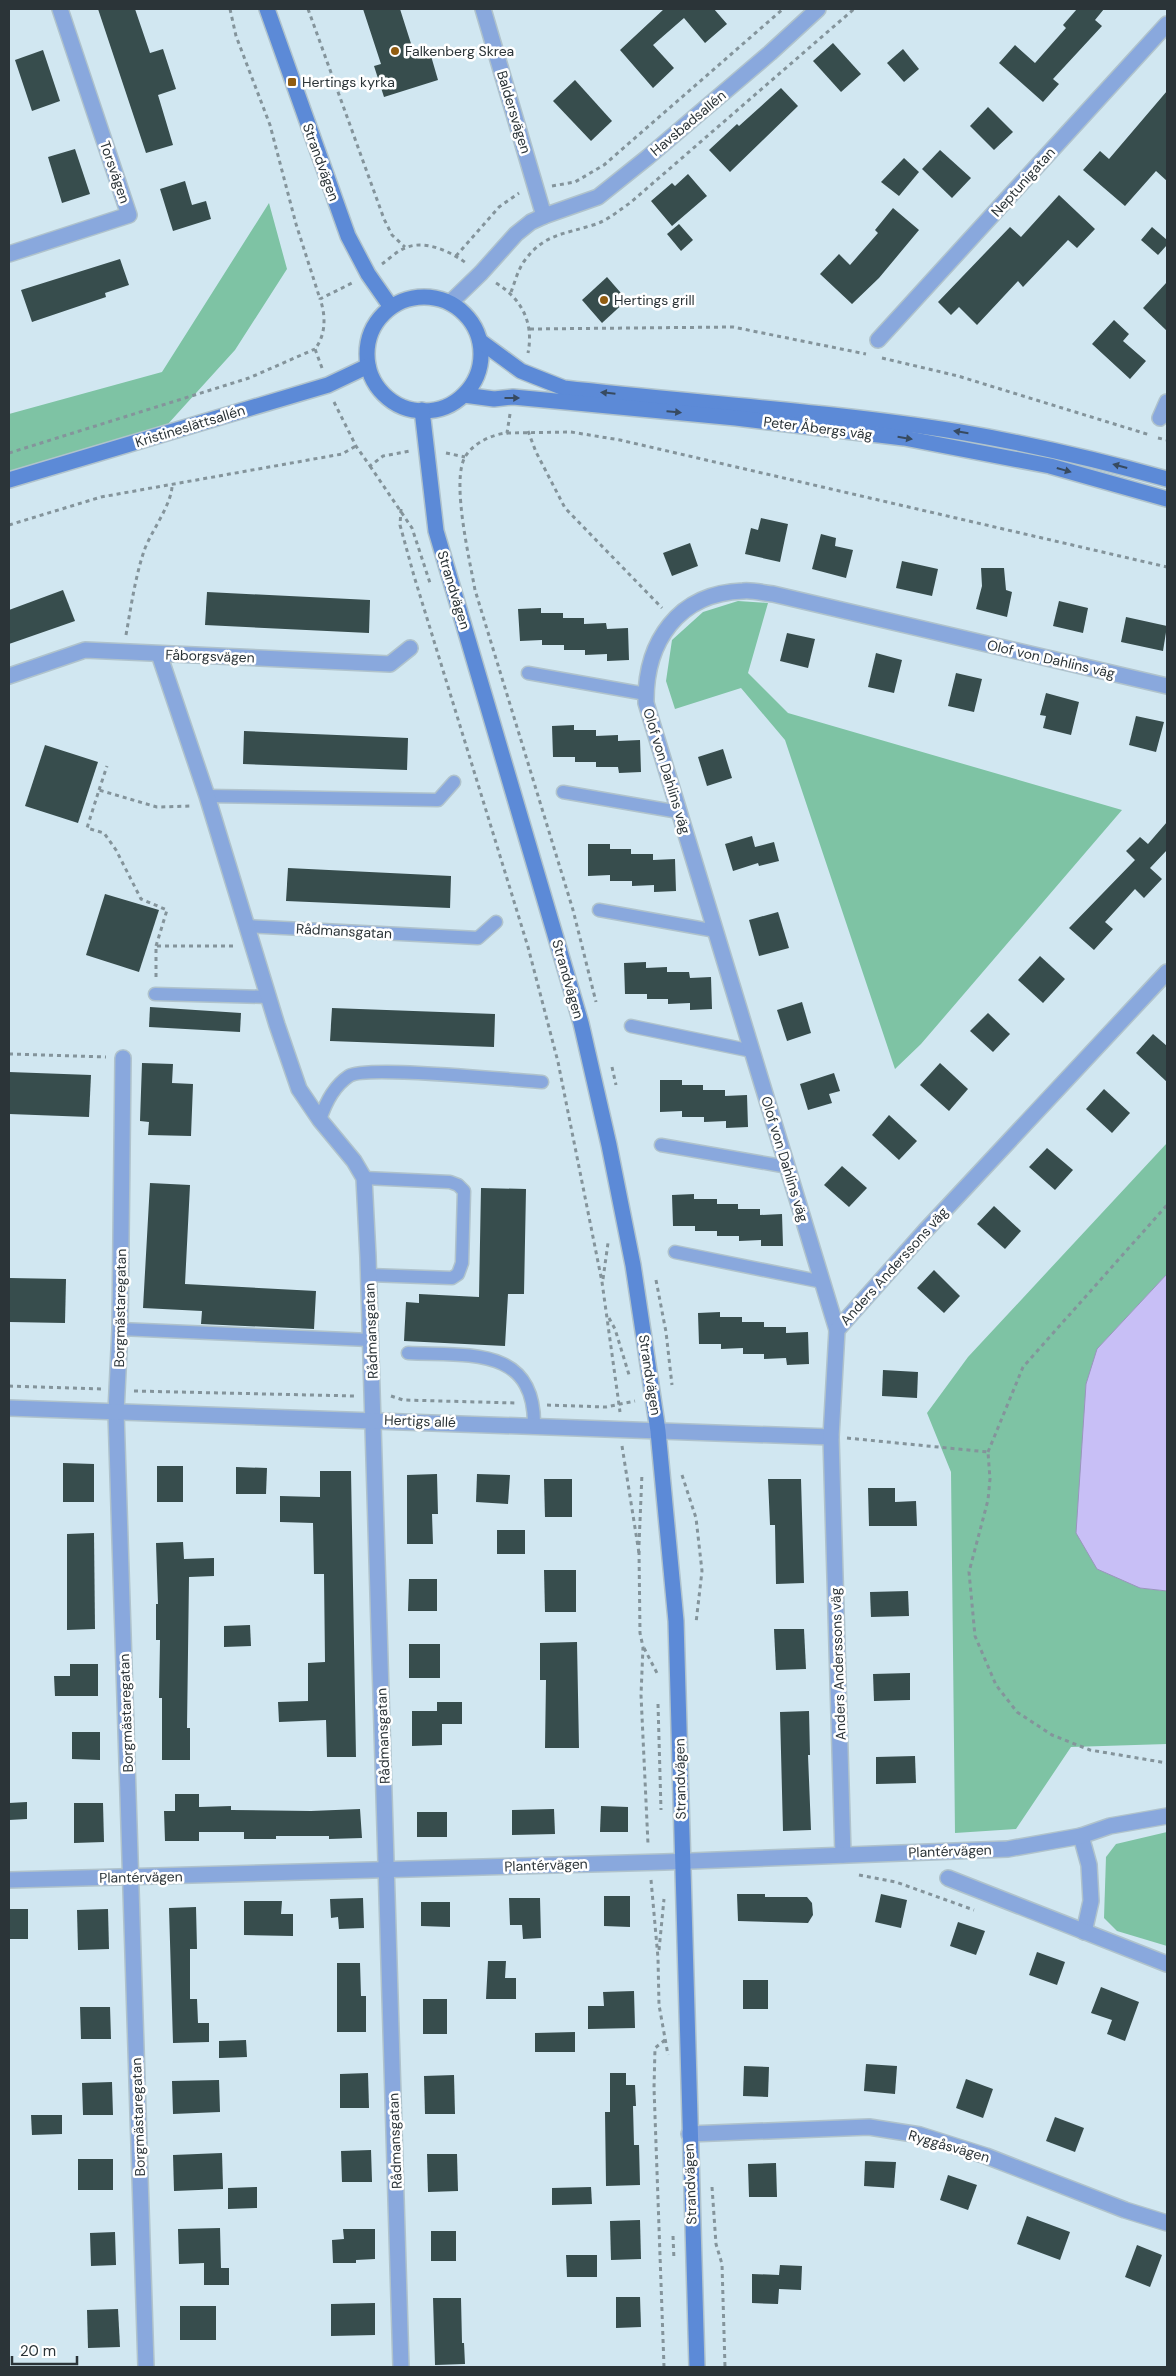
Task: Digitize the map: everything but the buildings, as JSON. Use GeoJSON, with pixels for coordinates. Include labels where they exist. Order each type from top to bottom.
{"type":"FeatureCollection","features":[{"type":"Feature","properties":{"kind":"street","name":"Torsvägen"},"geometry":{"type":"LineString","coordinates":[[9,254],[129,215],[60,9]]}},
{"type":"Feature","properties":{"kind":"street","name":"Strandvägen"},"geometry":{"type":"LineString","coordinates":[[267,9],[348,236],[368,274],[391,307]]}},
{"type":"Feature","properties":{"kind":"street","name":"Baldersvägen"},"geometry":{"type":"LineString","coordinates":[[483,9],[544,216]]}},
{"type":"Feature","properties":{"kind":"street","name":"Havsbadsallén"},"geometry":{"type":"LineString","coordinates":[[450,303],[481,273],[516,234],[544,216],[598,197],[763,59],[818,9]]}},
{"type":"Feature","properties":{"kind":"street","name":"Neptunigatan"},"geometry":{"type":"LineString","coordinates":[[878,340],[1167,24]]}},
{"type":"Feature","properties":{"kind":"street"},"geometry":{"type":"LineString","coordinates":[[417,297],[437,298],[450,303],[469,319],[480,341],[481,361],[478,373],[464,395],[444,407],[422,410],[400,406],[388,397],[374,380],[368,366],[367,351],[370,336],[380,317],[391,307],[404,300],[417,297]]}},
{"type":"Feature","properties":{"kind":"street","name":"Peter Åbergs väg"},"geometry":{"type":"LineString","coordinates":[[480,341],[521,371],[564,388],[902,423],[1037,446],[1167,479]]}},
{"type":"Feature","properties":{"kind":"street","name":"Kristineslättsallén"},"geometry":{"type":"LineString","coordinates":[[9,480],[328,385],[368,366]]}},
{"type":"Feature","properties":{"kind":"street","name":"Peter Åbergs väg"},"geometry":{"type":"LineString","coordinates":[[464,395],[494,399],[513,397],[736,418],[904,438],[1050,466],[1167,499]]}},
{"type":"Feature","properties":{"kind":"street"},"geometry":{"type":"LineString","coordinates":[[1160,418],[1167,402]]}},
{"type":"Feature","properties":{"kind":"street","name":"Strandvägen"},"geometry":{"type":"LineString","coordinates":[[422,410],[436,531],[581,1023],[609,1145],[633,1265],[658,1431],[676,1621],[697,2367]]}},
{"type":"Feature","properties":{"kind":"street","name":"Olof von Dahlins väg"},"geometry":{"type":"LineString","coordinates":[[837,1330],[646,703],[649,666],[657,642],[673,619],[695,603],[720,594],[743,591],[774,594],[1167,686]]}},
{"type":"Feature","properties":{"kind":"street","name":"Fåborgsvägen"},"geometry":{"type":"LineString","coordinates":[[9,676],[85,650],[390,664],[410,648]]}},
{"type":"Feature","properties":{"kind":"street","name":"Rådmansgatan"},"geometry":{"type":"LineString","coordinates":[[159,654],[208,801],[252,946],[299,1089],[320,1120],[354,1161],[364,1178],[373,1396],[401,2367]]}},
{"type":"Feature","properties":{"kind":"street","name":"Anders Anderssons väg"},"geometry":{"type":"LineString","coordinates":[[844,1855],[831,1437],[837,1330],[925,1231],[1167,972]]}},
{"type":"Feature","properties":{"kind":"street","name":"Borgmästaregatan"},"geometry":{"type":"LineString","coordinates":[[123,1058],[120,1329],[116,1412],[146,2367]]}},
{"type":"Feature","properties":{"kind":"street","name":"Hertigs allé"},"geometry":{"type":"LineString","coordinates":[[9,1408],[373,1419],[831,1437]]}},
{"type":"Feature","properties":{"kind":"street","name":"Plantérvägen"},"geometry":{"type":"LineString","coordinates":[[9,1880],[682,1862],[1008,1849],[1081,1836],[1110,1826],[1167,1816]]}},
{"type":"Feature","properties":{"kind":"street"},"geometry":{"type":"LineString","coordinates":[[1081,1836],[1089,1865],[1091,1901],[1084,1932]]}},
{"type":"Feature","properties":{"kind":"street","name":"Plantérvägen"},"geometry":{"type":"LineString","coordinates":[[948,1878],[1167,1964]]}},
{"type":"Feature","properties":{"kind":"street","name":"Ryggåsvägen"},"geometry":{"type":"LineString","coordinates":[[689,2134],[869,2127],[920,2135],[986,2156],[1125,2210],[1167,2223]]}},
{"type":"Feature","properties":{"kind":"lane"},"geometry":{"type":"LineString","coordinates":[[528,673],[646,694]]}},
{"type":"Feature","properties":{"kind":"lane"},"geometry":{"type":"LineString","coordinates":[[208,801],[438,800],[454,782]]}},
{"type":"Feature","properties":{"kind":"lane"},"geometry":{"type":"LineString","coordinates":[[563,792],[679,812]]}},
{"type":"Feature","properties":{"kind":"lane"},"geometry":{"type":"LineString","coordinates":[[599,910],[716,931]]}},
{"type":"Feature","properties":{"kind":"lane","name":"Rådmansgatan"},"geometry":{"type":"LineString","coordinates":[[246,926],[478,938],[496,922]]}},
{"type":"Feature","properties":{"kind":"lane"},"geometry":{"type":"LineString","coordinates":[[156,994],[269,997]]}},
{"type":"Feature","properties":{"kind":"lane"},"geometry":{"type":"LineString","coordinates":[[631,1026],[752,1051]]}},
{"type":"Feature","properties":{"kind":"lane"},"geometry":{"type":"LineString","coordinates":[[320,1120],[325,1104],[350,1075],[378,1072],[542,1082]]}},
{"type":"Feature","properties":{"kind":"lane"},"geometry":{"type":"LineString","coordinates":[[661,1145],[788,1167]]}},
{"type":"Feature","properties":{"kind":"lane"},"geometry":{"type":"LineString","coordinates":[[364,1178],[450,1182],[464,1191],[462,1264],[458,1274],[452,1278],[369,1275]]}},
{"type":"Feature","properties":{"kind":"lane"},"geometry":{"type":"LineString","coordinates":[[675,1252],[823,1282]]}},
{"type":"Feature","properties":{"kind":"lane"},"geometry":{"type":"LineString","coordinates":[[120,1329],[370,1340]]}},
{"type":"Feature","properties":{"kind":"lane"},"geometry":{"type":"LineString","coordinates":[[408,1353],[479,1356],[500,1361],[513,1368],[529,1392],[534,1404],[534,1425]]}},
{"type":"Feature","properties":{"kind":"path"},"geometry":{"type":"LineString","coordinates":[[230,9],[236,36],[270,124],[296,224],[320,298]]}},
{"type":"Feature","properties":{"kind":"path"},"geometry":{"type":"LineString","coordinates":[[308,9],[384,219],[392,235],[406,247]]}},
{"type":"Feature","properties":{"kind":"path"},"geometry":{"type":"LineString","coordinates":[[456,256],[499,207],[520,193],[575,182],[604,165],[784,9]]}},
{"type":"Feature","properties":{"kind":"path"},"geometry":{"type":"LineString","coordinates":[[368,274],[406,247],[419,245],[435,248],[456,256],[510,292]]}},
{"type":"Feature","properties":{"kind":"path"},"geometry":{"type":"LineString","coordinates":[[530,329],[733,328],[869,355]]}},
{"type":"Feature","properties":{"kind":"path"},"geometry":{"type":"LineString","coordinates":[[9,452],[250,378],[315,349]]}},
{"type":"Feature","properties":{"kind":"path"},"geometry":{"type":"LineString","coordinates":[[875,356],[958,376],[1167,440]]}},
{"type":"Feature","properties":{"kind":"path"},"geometry":{"type":"LineString","coordinates":[[528,431],[536,452],[565,508],[673,619]]}},
{"type":"Feature","properties":{"kind":"path"},"geometry":{"type":"LineString","coordinates":[[508,433],[528,431],[570,432],[620,440],[1167,567]]}},
{"type":"Feature","properties":{"kind":"path"},"geometry":{"type":"LineString","coordinates":[[9,525],[101,498],[342,454],[356,446]]}},
{"type":"Feature","properties":{"kind":"path"},"geometry":{"type":"LineString","coordinates":[[370,466],[401,509],[412,528],[432,591]]}},
{"type":"Feature","properties":{"kind":"path"},"geometry":{"type":"LineString","coordinates":[[124,651],[140,565],[151,534],[172,492],[172,484]]}},
{"type":"Feature","properties":{"kind":"path"},"geometry":{"type":"LineString","coordinates":[[401,509],[400,524],[414,576],[528,947],[558,1062],[581,1168],[608,1316]]}},
{"type":"Feature","properties":{"kind":"path"},"geometry":{"type":"LineString","coordinates":[[107,766],[86,828],[104,833],[116,850],[141,899],[167,910],[156,946],[156,994]]}},
{"type":"Feature","properties":{"kind":"path"},"geometry":{"type":"LineString","coordinates":[[99,790],[157,807],[208,801]]}},
{"type":"Feature","properties":{"kind":"path"},"geometry":{"type":"LineString","coordinates":[[156,946],[252,946]]}},
{"type":"Feature","properties":{"kind":"path"},"geometry":{"type":"LineString","coordinates":[[9,1054],[123,1058]]}},
{"type":"Feature","properties":{"kind":"path"},"geometry":{"type":"LineString","coordinates":[[1167,1205],[1023,1367],[988,1452],[990,1479],[988,1500],[969,1572],[975,1636],[996,1685],[1017,1712],[1052,1735],[1090,1750],[1167,1763]]}},
{"type":"Feature","properties":{"kind":"path"},"geometry":{"type":"LineString","coordinates":[[602,1282],[608,1239]]}},
{"type":"Feature","properties":{"kind":"path"},"geometry":{"type":"LineString","coordinates":[[9,1386],[102,1389],[118,1387],[134,1391],[351,1397],[359,1394],[391,1396],[403,1400],[606,1407],[635,1401]]}},
{"type":"Feature","properties":{"kind":"path"},"geometry":{"type":"LineString","coordinates":[[831,1437],[988,1452]]}},
{"type":"Feature","properties":{"kind":"path"},"geometry":{"type":"LineString","coordinates":[[639,1552],[640,1634],[643,1647],[642,1695],[649,1862],[658,1958],[659,2006],[665,2040],[655,2048],[654,2088],[664,2367]]}},
{"type":"Feature","properties":{"kind":"path"},"geometry":{"type":"LineString","coordinates":[[643,1647],[658,1673],[658,1681]]}},
{"type":"Feature","properties":{"kind":"path"},"geometry":{"type":"LineString","coordinates":[[658,1695],[661,1814]]}},
{"type":"Feature","properties":{"kind":"path"},"geometry":{"type":"LineString","coordinates":[[857,1875],[896,1882],[982,1913]]}},
{"type":"Feature","properties":{"kind":"path"},"geometry":{"type":"LineString","coordinates":[[658,1958],[664,1893]]}},
{"type":"Feature","properties":{"kind":"green space"},"geometry":{"type":"Polygon","coordinates":[[[269,203],[287,269],[235,350],[167,425],[9,472],[9,414],[162,372],[269,203]]]}},
{"type":"Feature","properties":{"kind":"green space"},"geometry":{"type":"Polygon","coordinates":[[[738,601],[768,603],[748,673],[788,713],[1122,810],[921,1044],[895,1069],[785,740],[741,688],[675,709],[666,681],[672,640],[703,612],[738,601]]]}},
{"type":"Feature","properties":{"kind":"green space"},"geometry":{"type":"Polygon","coordinates":[[[1167,1143],[1167,1274],[1097,1349],[1140,1588],[1167,1591],[1167,1744],[1071,1747],[1016,1829],[955,1833],[951,1472],[927,1413],[968,1357],[1167,1143]]]}},
{"type":"Feature","properties":{"kind":"green space"},"geometry":{"type":"Polygon","coordinates":[[[1167,1832],[1167,1946],[1117,1931],[1104,1918],[1106,1857],[1116,1844],[1167,1832]]]}},
{"type":"Feature","properties":{"kind":"shaded area"},"geometry":{"type":"Polygon","coordinates":[[[1167,1274],[1167,1591],[1140,1588],[1097,1569],[1076,1533],[1086,1384],[1097,1349],[1167,1274]]]}},
{"type":"Feature","properties":{"kind":"place","name":"Falkenberg Skrea"},"geometry":{"type":"Point","coordinates":[395,51]}},
{"type":"Feature","properties":{"kind":"place","name":"Hertings kyrka"},"geometry":{"type":"Point","coordinates":[292,82]}},
{"type":"Feature","properties":{"kind":"place","name":"Hertings grill"},"geometry":{"type":"Point","coordinates":[604,300]}}]}
